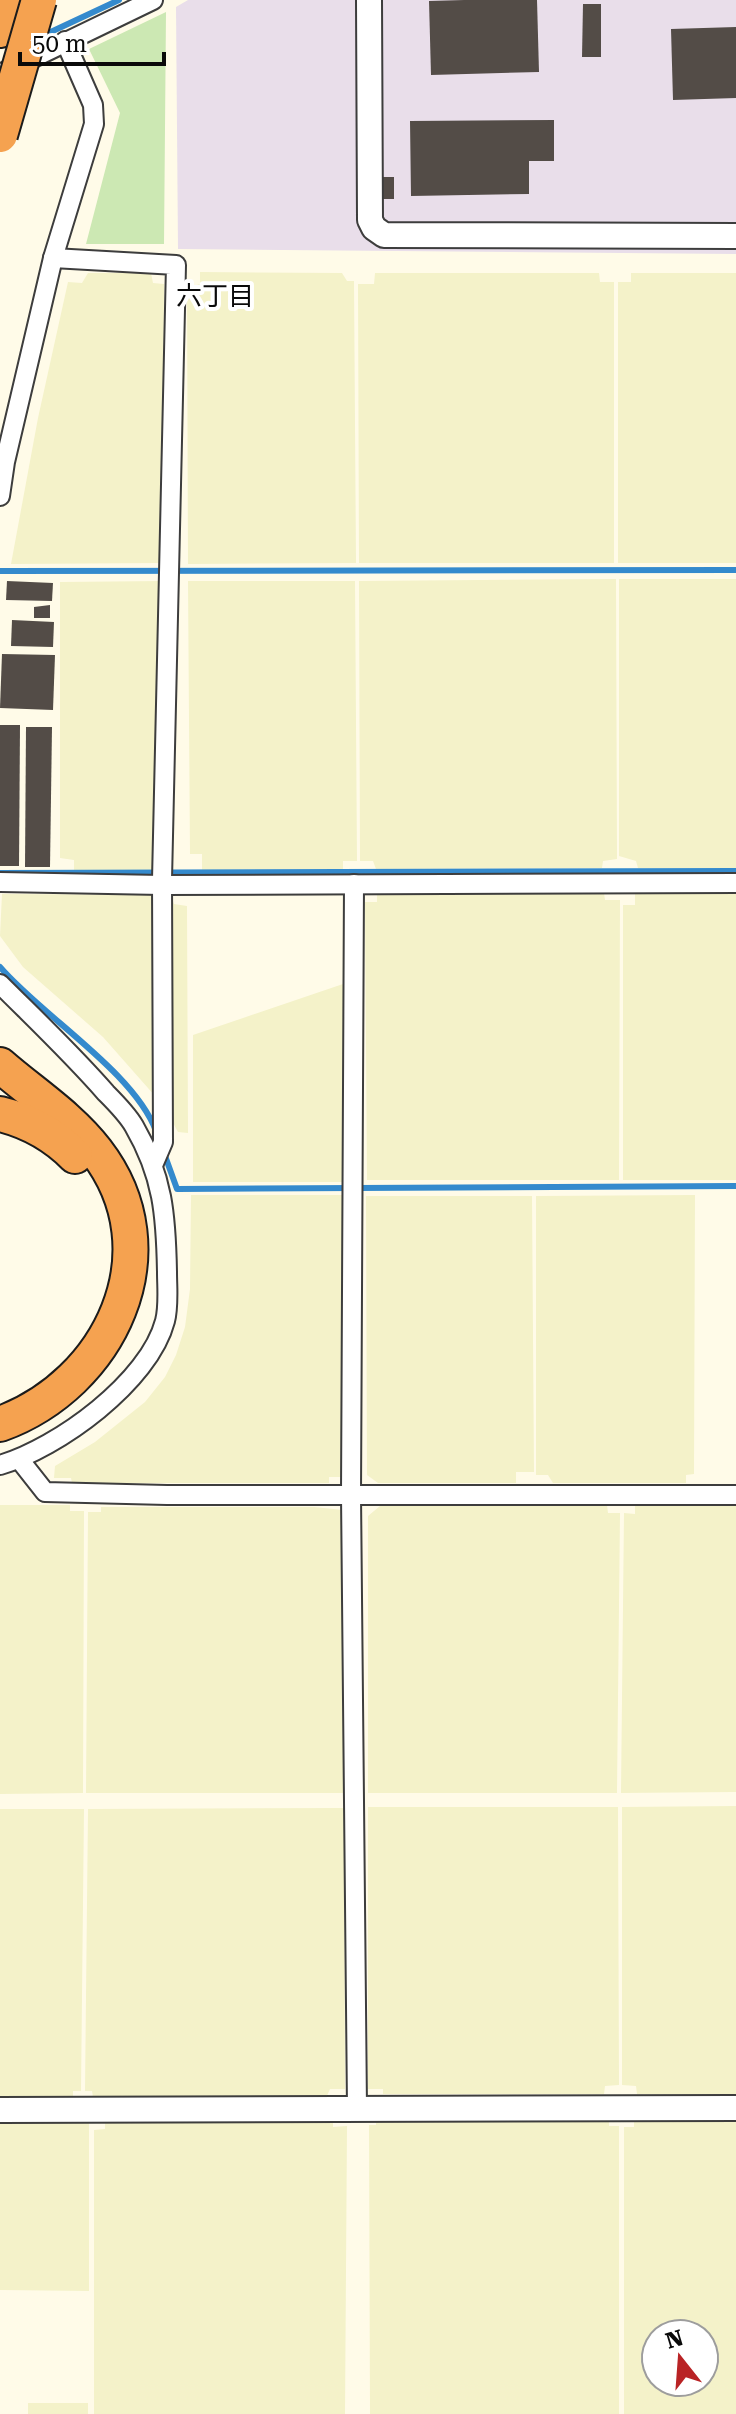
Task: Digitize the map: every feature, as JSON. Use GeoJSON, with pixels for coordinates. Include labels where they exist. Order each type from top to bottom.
{"type":"FeatureCollection","features":[{"type":"Feature","properties":{"kind":"highway"},"geometry":{"type":"LineString","coordinates":[[0,30],[9,0]]}},
{"type":"Feature","properties":{"kind":"highway"},"geometry":{"type":"LineString","coordinates":[[0,135],[39,0]]}},
{"type":"Feature","properties":{"kind":"highway"},"geometry":{"type":"LineString","coordinates":[[0,1065],[43,1100],[96,1151],[118,1194],[131,1246],[122,1303],[98,1351],[81,1372],[56,1393],[33,1409],[0,1424]]}},
{"type":"Feature","properties":{"kind":"highway"},"geometry":{"type":"LineString","coordinates":[[0,1114],[20,1118],[48,1133],[73,1154],[92,1179],[102,1203],[109,1227],[111,1256],[108,1283],[83,1339],[65,1362],[40,1382],[0,1404]]}},
{"type":"Feature","properties":{"kind":"street"},"geometry":{"type":"LineString","coordinates":[[0,74],[153,0]]}},
{"type":"Feature","properties":{"kind":"street"},"geometry":{"type":"LineString","coordinates":[[369,0],[370,220],[378,232],[384,235],[736,236]]}},
{"type":"Feature","properties":{"kind":"street"},"geometry":{"type":"LineString","coordinates":[[0,496],[5,462],[53,258],[94,124],[93,105],[65,41]]}},
{"type":"Feature","properties":{"kind":"street"},"geometry":{"type":"LineString","coordinates":[[0,1465],[19,1459],[112,1399],[146,1357],[165,1320],[166,1241],[158,1153],[176,265],[53,258]]}},
{"type":"Feature","properties":{"kind":"street"},"geometry":{"type":"LineString","coordinates":[[0,882],[162,876],[354,884],[736,883]]}},
{"type":"Feature","properties":{"kind":"street"},"geometry":{"type":"LineString","coordinates":[[354,884],[351,1495],[357,2108]]}},
{"type":"Feature","properties":{"kind":"street"},"geometry":{"type":"LineString","coordinates":[[0,984],[93,1078],[158,1153]]}},
{"type":"Feature","properties":{"kind":"street"},"geometry":{"type":"LineString","coordinates":[[19,1459],[45,1492],[167,1495],[736,1495]]}},
{"type":"Feature","properties":{"kind":"street"},"geometry":{"type":"LineString","coordinates":[[0,2110],[736,2108]]}},
{"type":"Feature","properties":{"kind":"shaded area"},"geometry":{"type":"Polygon","coordinates":[[[188,0],[736,0],[736,254],[178,249],[176,7],[188,0]]]}},
{"type":"Feature","properties":{"kind":"shaded area"},"geometry":{"type":"Polygon","coordinates":[[[200,272],[342,273],[347,281],[354,281],[356,563],[188,564],[187,288],[200,284],[200,272]]]}},
{"type":"Feature","properties":{"kind":"shaded area"},"geometry":{"type":"Polygon","coordinates":[[[88,273],[151,273],[153,283],[164,284],[162,563],[11,564],[38,418],[68,282],[82,283],[88,273]]]}},
{"type":"Feature","properties":{"kind":"shaded area"},"geometry":{"type":"Polygon","coordinates":[[[375,273],[599,273],[600,282],[614,282],[614,563],[359,563],[358,284],[374,284],[375,273]]]}},
{"type":"Feature","properties":{"kind":"shaded area"},"geometry":{"type":"Polygon","coordinates":[[[631,273],[736,273],[736,563],[618,563],[618,282],[631,282],[631,273]]]}},
{"type":"Feature","properties":{"kind":"shaded area"},"geometry":{"type":"Polygon","coordinates":[[[616,579],[617,859],[603,861],[602,868],[376,869],[373,861],[360,861],[359,581],[616,579]]]}},
{"type":"Feature","properties":{"kind":"shaded area"},"geometry":{"type":"Polygon","coordinates":[[[619,579],[736,579],[736,868],[638,868],[636,861],[619,856],[619,579]]]}},
{"type":"Feature","properties":{"kind":"shaded area"},"geometry":{"type":"Polygon","coordinates":[[[162,581],[166,862],[152,863],[152,870],[74,870],[74,860],[60,858],[60,582],[162,581]]]}},
{"type":"Feature","properties":{"kind":"shaded area"},"geometry":{"type":"Polygon","coordinates":[[[188,581],[355,581],[357,861],[343,861],[343,869],[202,870],[202,854],[190,854],[188,581]]]}},
{"type":"Feature","properties":{"kind":"shaded area"},"geometry":{"type":"Polygon","coordinates":[[[736,892],[736,1180],[623,1180],[623,905],[635,905],[635,893],[736,892]]]}},
{"type":"Feature","properties":{"kind":"shaded area"},"geometry":{"type":"Polygon","coordinates":[[[377,893],[604,893],[605,900],[620,900],[619,1180],[367,1180],[365,902],[377,902],[377,893]]]}},
{"type":"Feature","properties":{"kind":"shaded area"},"geometry":{"type":"Polygon","coordinates":[[[2,894],[171,895],[174,904],[187,906],[188,1133],[178,1132],[163,1105],[103,1037],[23,967],[0,936],[2,894]]]}},
{"type":"Feature","properties":{"kind":"shaded area"},"geometry":{"type":"Polygon","coordinates":[[[343,984],[343,1182],[193,1182],[193,1035],[343,984]]]}},
{"type":"Feature","properties":{"kind":"shaded area"},"geometry":{"type":"Polygon","coordinates":[[[191,1195],[342,1195],[344,1477],[329,1477],[329,1483],[72,1483],[71,1478],[54,1478],[55,1466],[95,1442],[145,1402],[165,1377],[176,1355],[185,1327],[190,1289],[191,1195]]]}},
{"type":"Feature","properties":{"kind":"shaded area"},"geometry":{"type":"Polygon","coordinates":[[[695,1195],[694,1474],[686,1475],[686,1483],[553,1483],[548,1475],[536,1475],[536,1196],[695,1195]]]}},
{"type":"Feature","properties":{"kind":"shaded area"},"geometry":{"type":"Polygon","coordinates":[[[366,1196],[532,1196],[534,1472],[516,1472],[516,1483],[378,1483],[367,1475],[366,1196]]]}},
{"type":"Feature","properties":{"kind":"shaded area"},"geometry":{"type":"Polygon","coordinates":[[[0,1505],[70,1505],[70,1511],[84,1511],[83,1793],[0,1794],[0,1505]]]}},
{"type":"Feature","properties":{"kind":"shaded area"},"geometry":{"type":"Polygon","coordinates":[[[607,1505],[608,1513],[620,1513],[617,1793],[368,1793],[368,1516],[380,1506],[607,1505]]]}},
{"type":"Feature","properties":{"kind":"shaded area"},"geometry":{"type":"Polygon","coordinates":[[[635,1505],[736,1505],[736,1792],[621,1793],[624,1513],[635,1514],[635,1505]]]}},
{"type":"Feature","properties":{"kind":"shaded area"},"geometry":{"type":"Polygon","coordinates":[[[101,1507],[314,1507],[343,1510],[344,1793],[86,1793],[88,1512],[101,1512],[101,1507]]]}},
{"type":"Feature","properties":{"kind":"shaded area"},"geometry":{"type":"Polygon","coordinates":[[[736,1806],[736,2094],[637,2094],[636,2086],[622,2085],[622,1807],[736,1806]]]}},
{"type":"Feature","properties":{"kind":"shaded area"},"geometry":{"type":"Polygon","coordinates":[[[368,1807],[618,1807],[619,2085],[605,2086],[604,2094],[383,2094],[383,2089],[368,2089],[368,1807]]]}},
{"type":"Feature","properties":{"kind":"shaded area"},"geometry":{"type":"Polygon","coordinates":[[[344,1808],[345,2089],[330,2089],[326,2098],[93,2097],[92,2091],[85,2091],[88,1809],[344,1808]]]}},
{"type":"Feature","properties":{"kind":"shaded area"},"geometry":{"type":"Polygon","coordinates":[[[0,1809],[84,1809],[81,2091],[73,2091],[73,2097],[0,2097],[0,1809]]]}},
{"type":"Feature","properties":{"kind":"shaded area"},"geometry":{"type":"Polygon","coordinates":[[[0,2117],[89,2118],[89,2291],[0,2290],[0,2117]]]}},
{"type":"Feature","properties":{"kind":"shaded area"},"geometry":{"type":"Polygon","coordinates":[[[609,2117],[609,2126],[619,2126],[619,2414],[370,2414],[369,2125],[376,2125],[376,2118],[609,2117]]]}},
{"type":"Feature","properties":{"kind":"shaded area"},"geometry":{"type":"Polygon","coordinates":[[[634,2117],[736,2117],[736,2414],[624,2414],[624,2127],[634,2127],[634,2117]]]}},
{"type":"Feature","properties":{"kind":"shaded area"},"geometry":{"type":"Polygon","coordinates":[[[333,2119],[333,2127],[347,2126],[345,2414],[94,2414],[94,2130],[105,2129],[105,2121],[333,2119]]]}},
{"type":"Feature","properties":{"kind":"shaded area"},"geometry":{"type":"Polygon","coordinates":[[[28,2403],[88,2403],[88,2414],[28,2414],[28,2403]]]}},
{"type":"Feature","properties":{"kind":"green space"},"geometry":{"type":"Polygon","coordinates":[[[166,12],[164,244],[86,244],[120,113],[89,49],[166,12]]]}},
{"type":"Feature","properties":{"kind":"building"},"geometry":{"type":"Polygon","coordinates":[[[537,0],[539,72],[431,75],[429,1],[537,0]]]}},
{"type":"Feature","properties":{"kind":"building"},"geometry":{"type":"Polygon","coordinates":[[[583,4],[601,4],[601,57],[582,57],[583,4]]]}},
{"type":"Feature","properties":{"kind":"building"},"geometry":{"type":"Polygon","coordinates":[[[736,27],[736,98],[673,100],[671,29],[736,27]]]}},
{"type":"Feature","properties":{"kind":"building"},"geometry":{"type":"Polygon","coordinates":[[[554,120],[554,161],[529,161],[529,194],[411,196],[410,121],[554,120]]]}},
{"type":"Feature","properties":{"kind":"building"},"geometry":{"type":"Polygon","coordinates":[[[381,177],[394,177],[394,199],[381,199],[381,177]]]}},
{"type":"Feature","properties":{"kind":"building"},"geometry":{"type":"Polygon","coordinates":[[[7,581],[53,583],[52,601],[6,600],[7,581]]]}},
{"type":"Feature","properties":{"kind":"building"},"geometry":{"type":"Polygon","coordinates":[[[50,605],[50,618],[34,618],[34,607],[50,605]]]}},
{"type":"Feature","properties":{"kind":"building"},"geometry":{"type":"Polygon","coordinates":[[[12,620],[54,622],[53,647],[11,646],[12,620]]]}},
{"type":"Feature","properties":{"kind":"building"},"geometry":{"type":"Polygon","coordinates":[[[2,654],[55,655],[53,710],[0,708],[2,654]]]}},
{"type":"Feature","properties":{"kind":"building"},"geometry":{"type":"Polygon","coordinates":[[[0,725],[20,725],[19,866],[0,866],[0,725]]]}},
{"type":"Feature","properties":{"kind":"building"},"geometry":{"type":"Polygon","coordinates":[[[26,727],[52,727],[50,867],[25,867],[26,727]]]}},
{"type":"Feature","properties":{"kind":"waterway"},"geometry":{"type":"LineString","coordinates":[[40,37],[119,0]]}},
{"type":"Feature","properties":{"kind":"waterway"},"geometry":{"type":"LineString","coordinates":[[0,571],[736,570]]}},
{"type":"Feature","properties":{"kind":"waterway"},"geometry":{"type":"LineString","coordinates":[[0,873],[736,871]]}},
{"type":"Feature","properties":{"kind":"waterway"},"geometry":{"type":"LineString","coordinates":[[0,967],[128,1087],[145,1109],[156,1131]]}},
{"type":"Feature","properties":{"kind":"waterway"},"geometry":{"type":"LineString","coordinates":[[164,1153],[177,1189],[736,1186]]}},
{"type":"Feature","properties":{"kind":"district","name":"六丁目"},"geometry":{"type":"Point","coordinates":[215,296]}}]}
